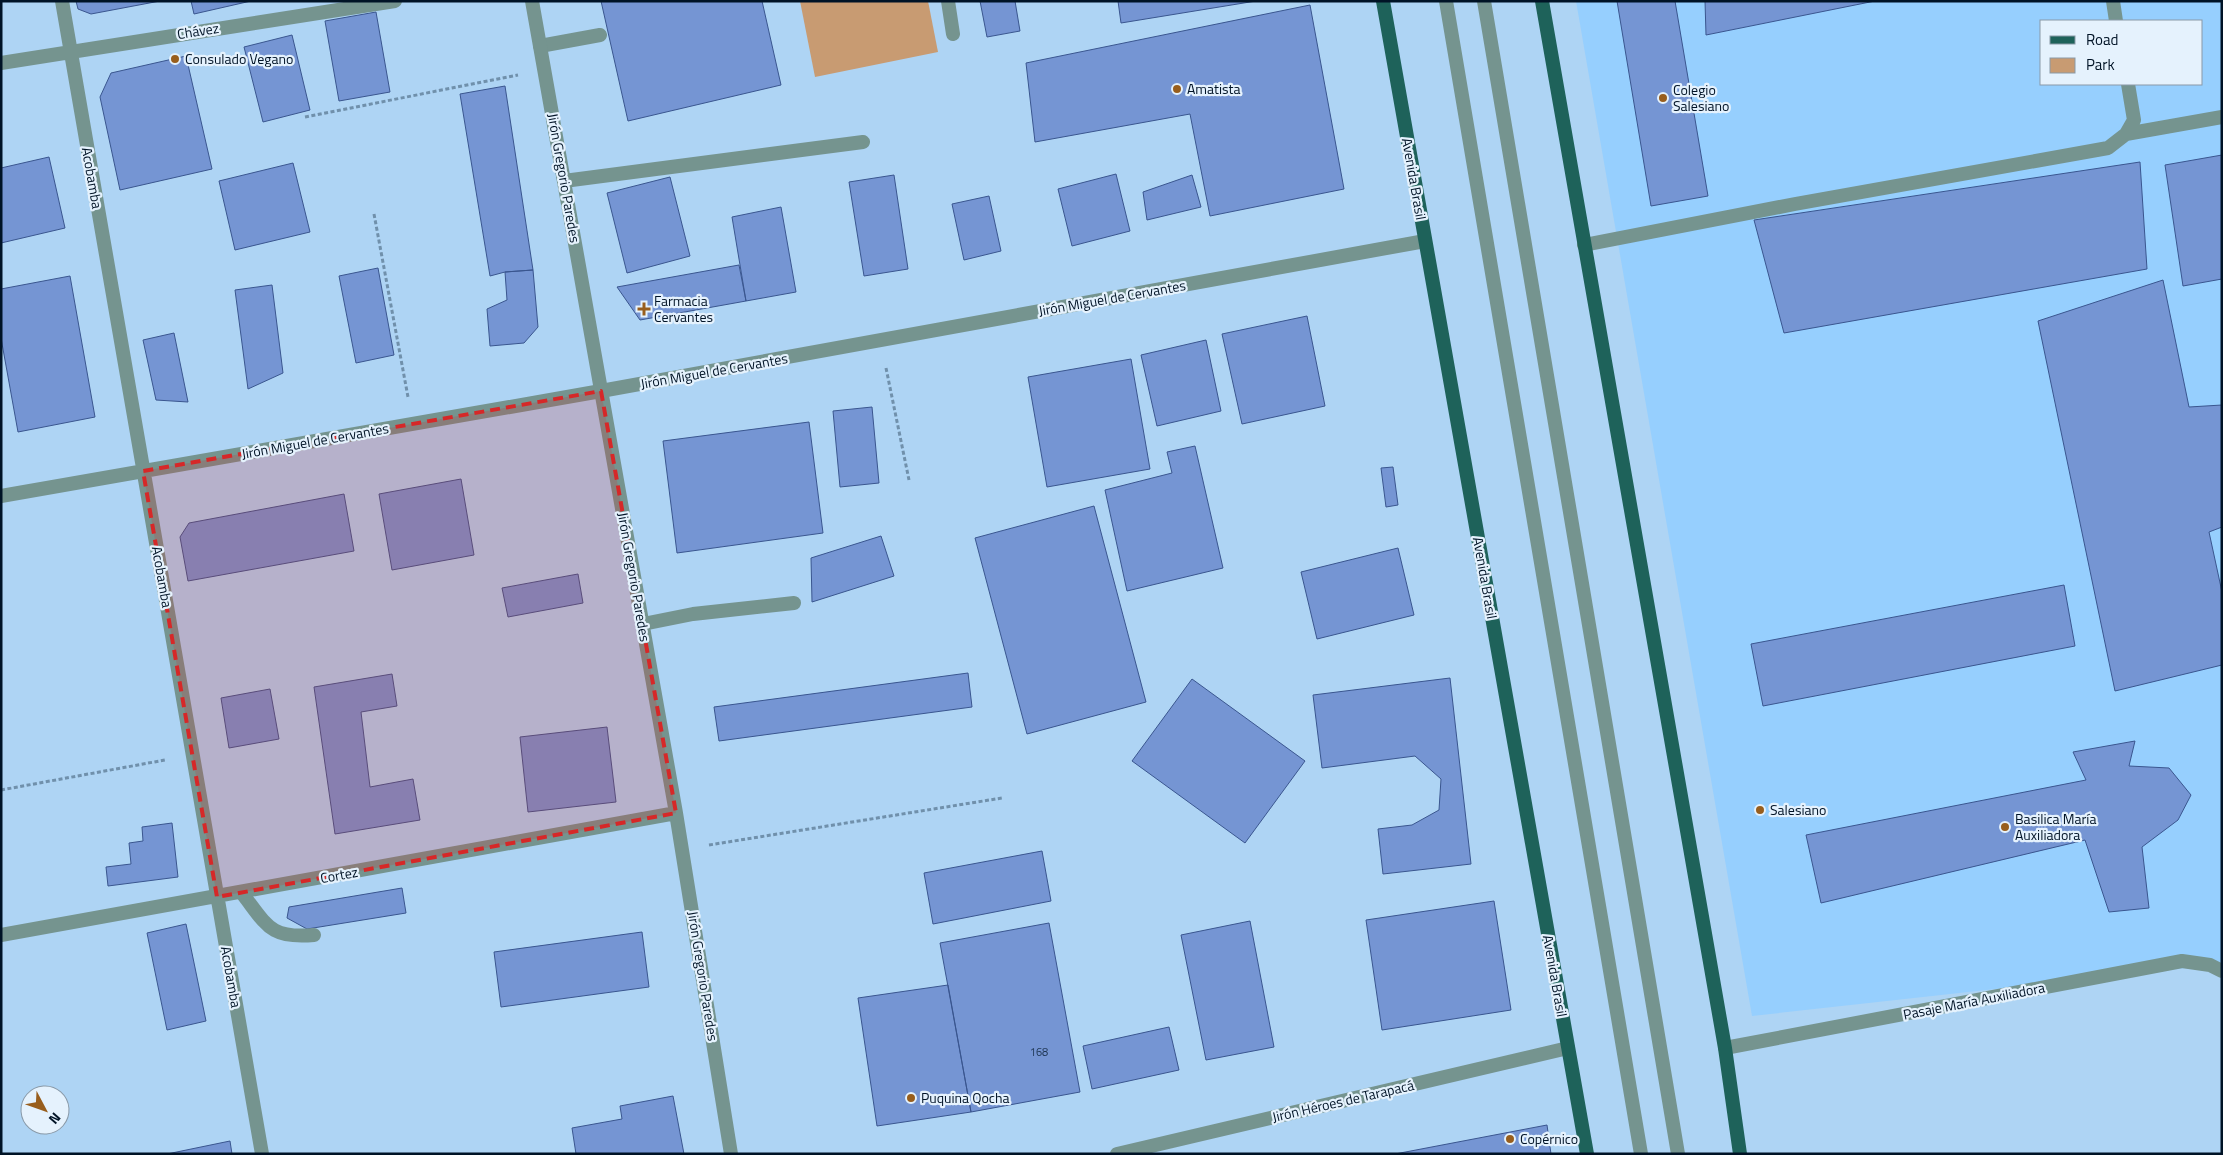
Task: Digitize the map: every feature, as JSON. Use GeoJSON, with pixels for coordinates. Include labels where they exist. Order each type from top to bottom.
{"type":"FeatureCollection","features":[{"type":"Feature","properties":{"kind":"main road","name":"Avenida Brasil"},"geometry":{"type":"LineString","coordinates":[[1383,1],[1587,1154]]}},
{"type":"Feature","properties":{"kind":"main road"},"geometry":{"type":"LineString","coordinates":[[1542,1],[1725,1048],[1740,1154]]}},
{"type":"Feature","properties":{"kind":"street","name":"Acobamba"},"geometry":{"type":"LineString","coordinates":[[62,1],[262,1154]]}},
{"type":"Feature","properties":{"kind":"street","name":"Chávez"},"geometry":{"type":"LineString","coordinates":[[1,63],[395,1]]}},
{"type":"Feature","properties":{"kind":"street","name":"Jirón Gregorio Paredes"},"geometry":{"type":"LineString","coordinates":[[532,1],[676,813],[730,1154]]}},
{"type":"Feature","properties":{"kind":"street"},"geometry":{"type":"LineString","coordinates":[[948,1],[953,34]]}},
{"type":"Feature","properties":{"kind":"street"},"geometry":{"type":"LineString","coordinates":[[1446,1],[1641,1154]]}},
{"type":"Feature","properties":{"kind":"street"},"geometry":{"type":"LineString","coordinates":[[1484,1],[1678,1154]]}},
{"type":"Feature","properties":{"kind":"street"},"geometry":{"type":"LineString","coordinates":[[2113,1],[2116,20]]}},
{"type":"Feature","properties":{"kind":"street"},"geometry":{"type":"LineString","coordinates":[[540,46],[600,36]]}},
{"type":"Feature","properties":{"kind":"street"},"geometry":{"type":"LineString","coordinates":[[1584,245],[1795,204],[2108,148],[2126,134],[2134,120],[2128,85]]}},
{"type":"Feature","properties":{"kind":"street"},"geometry":{"type":"LineString","coordinates":[[2126,134],[2222,117]]}},
{"type":"Feature","properties":{"kind":"street"},"geometry":{"type":"LineString","coordinates":[[564,181],[862,142]]}},
{"type":"Feature","properties":{"kind":"street","name":"Jirón Miguel de Cervantes"},"geometry":{"type":"LineString","coordinates":[[1,496],[601,391],[1425,241]]}},
{"type":"Feature","properties":{"kind":"street"},"geometry":{"type":"LineString","coordinates":[[643,624],[693,614],[794,603]]}},
{"type":"Feature","properties":{"kind":"street","name":"Cortez"},"geometry":{"type":"LineString","coordinates":[[1,935],[676,813]]}},
{"type":"Feature","properties":{"kind":"street"},"geometry":{"type":"LineString","coordinates":[[241,892],[267,924],[279,934],[295,937],[314,935]]}},
{"type":"Feature","properties":{"kind":"street","name":"Pasaje María Auxiliadora"},"geometry":{"type":"LineString","coordinates":[[1725,1048],[2182,961],[2210,965],[2222,971]]}},
{"type":"Feature","properties":{"kind":"street","name":"Jirón Héroes de Tarapacá"},"geometry":{"type":"LineString","coordinates":[[1117,1154],[1568,1048]]}},
{"type":"Feature","properties":{"kind":"path"},"geometry":{"type":"LineString","coordinates":[[305,116],[545,70]]}},
{"type":"Feature","properties":{"kind":"path"},"geometry":{"type":"LineString","coordinates":[[374,214],[412,424]]}},
{"type":"Feature","properties":{"kind":"path"},"geometry":{"type":"LineString","coordinates":[[880,340],[909,480]]}},
{"type":"Feature","properties":{"kind":"path"},"geometry":{"type":"LineString","coordinates":[[1,790],[192,756]]}},
{"type":"Feature","properties":{"kind":"path"},"geometry":{"type":"LineString","coordinates":[[682,849],[1002,798]]}},
{"type":"Feature","properties":{"kind":"highlighted area"},"geometry":{"type":"Polygon","coordinates":[[[601,391],[676,813],[217,897],[143,471],[601,391]]]}},
{"type":"Feature","properties":{"kind":"shaded area"},"geometry":{"type":"Polygon","coordinates":[[[1576,1],[2222,1],[2222,964],[1752,1016],[1576,1]]]}},
{"type":"Feature","properties":{"kind":"green space"},"geometry":{"type":"Polygon","coordinates":[[[800,1],[928,1],[938,52],[815,77],[800,1]]]}},
{"type":"Feature","properties":{"kind":"building"},"geometry":{"type":"Polygon","coordinates":[[[76,1],[160,1],[91,14],[78,9],[76,1]]]}},
{"type":"Feature","properties":{"kind":"building"},"geometry":{"type":"Polygon","coordinates":[[[191,1],[251,1],[194,14],[191,1]]]}},
{"type":"Feature","properties":{"kind":"building"},"geometry":{"type":"Polygon","coordinates":[[[601,1],[762,1],[781,85],[628,121],[601,1]]]}},
{"type":"Feature","properties":{"kind":"building"},"geometry":{"type":"Polygon","coordinates":[[[980,1],[1015,1],[1020,31],[987,37],[980,1]]]}},
{"type":"Feature","properties":{"kind":"building"},"geometry":{"type":"Polygon","coordinates":[[[1118,1],[1256,1],[1121,23],[1118,1]]]}},
{"type":"Feature","properties":{"kind":"building","name":"Colegio Salesiano"},"geometry":{"type":"Polygon","coordinates":[[[1617,1],[1675,1],[1708,196],[1651,206],[1617,1]]]}},
{"type":"Feature","properties":{"kind":"building"},"geometry":{"type":"Polygon","coordinates":[[[1705,1],[1875,1],[1706,35],[1705,1]]]}},
{"type":"Feature","properties":{"kind":"building","name":"Amatista"},"geometry":{"type":"Polygon","coordinates":[[[1310,5],[1344,189],[1210,216],[1190,114],[1035,142],[1026,63],[1310,5]]]}},
{"type":"Feature","properties":{"kind":"building"},"geometry":{"type":"Polygon","coordinates":[[[376,12],[390,92],[339,101],[325,21],[376,12]]]}},
{"type":"Feature","properties":{"kind":"building"},"geometry":{"type":"Polygon","coordinates":[[[292,35],[310,110],[263,122],[244,47],[292,35]]]}},
{"type":"Feature","properties":{"kind":"building"},"geometry":{"type":"Polygon","coordinates":[[[186,56],[212,169],[120,190],[100,97],[111,73],[186,56]]]}},
{"type":"Feature","properties":{"kind":"building"},"geometry":{"type":"Polygon","coordinates":[[[505,86],[533,270],[505,272],[490,276],[460,94],[505,86]]]}},
{"type":"Feature","properties":{"kind":"building"},"geometry":{"type":"Polygon","coordinates":[[[2222,155],[2222,279],[2183,286],[2165,165],[2222,155]]]}},
{"type":"Feature","properties":{"kind":"building"},"geometry":{"type":"Polygon","coordinates":[[[49,157],[65,228],[1,243],[1,168],[49,157]]]}},
{"type":"Feature","properties":{"kind":"building"},"geometry":{"type":"Polygon","coordinates":[[[2140,162],[2147,269],[1784,333],[1754,220],[2140,162]]]}},
{"type":"Feature","properties":{"kind":"building"},"geometry":{"type":"Polygon","coordinates":[[[293,163],[310,232],[235,250],[219,181],[293,163]]]}},
{"type":"Feature","properties":{"kind":"building"},"geometry":{"type":"Polygon","coordinates":[[[1116,174],[1130,231],[1072,246],[1058,189],[1116,174]]]}},
{"type":"Feature","properties":{"kind":"building"},"geometry":{"type":"Polygon","coordinates":[[[894,175],[908,269],[864,276],[849,182],[894,175]]]}},
{"type":"Feature","properties":{"kind":"building"},"geometry":{"type":"Polygon","coordinates":[[[1192,175],[1201,207],[1147,220],[1143,192],[1192,175]]]}},
{"type":"Feature","properties":{"kind":"building"},"geometry":{"type":"Polygon","coordinates":[[[670,177],[690,256],[627,273],[607,193],[670,177]]]}},
{"type":"Feature","properties":{"kind":"building"},"geometry":{"type":"Polygon","coordinates":[[[989,196],[1001,251],[964,260],[952,204],[989,196]]]}},
{"type":"Feature","properties":{"kind":"building"},"geometry":{"type":"Polygon","coordinates":[[[781,207],[796,292],[746,301],[732,217],[781,207]]]}},
{"type":"Feature","properties":{"kind":"building"},"geometry":{"type":"Polygon","coordinates":[[[739,265],[746,301],[640,320],[617,287],[739,265]]]}},
{"type":"Feature","properties":{"kind":"building"},"geometry":{"type":"Polygon","coordinates":[[[378,268],[394,355],[356,363],[339,276],[378,268]]]}},
{"type":"Feature","properties":{"kind":"building"},"geometry":{"type":"Polygon","coordinates":[[[533,270],[538,327],[524,343],[490,346],[487,309],[507,300],[505,272],[533,270]]]}},
{"type":"Feature","properties":{"kind":"building"},"geometry":{"type":"Polygon","coordinates":[[[70,276],[95,417],[18,432],[1,338],[1,289],[70,276]]]}},
{"type":"Feature","properties":{"kind":"building"},"geometry":{"type":"Polygon","coordinates":[[[2163,280],[2189,407],[2222,405],[2222,527],[2209,532],[2222,592],[2222,665],[2115,691],[2038,321],[2163,280]]]}},
{"type":"Feature","properties":{"kind":"building"},"geometry":{"type":"Polygon","coordinates":[[[272,285],[283,373],[248,389],[235,290],[272,285]]]}},
{"type":"Feature","properties":{"kind":"building"},"geometry":{"type":"Polygon","coordinates":[[[1307,316],[1325,406],[1242,424],[1222,334],[1307,316]]]}},
{"type":"Feature","properties":{"kind":"building"},"geometry":{"type":"Polygon","coordinates":[[[174,333],[188,402],[156,400],[143,340],[174,333]]]}},
{"type":"Feature","properties":{"kind":"building"},"geometry":{"type":"Polygon","coordinates":[[[1206,340],[1221,411],[1157,426],[1141,355],[1206,340]]]}},
{"type":"Feature","properties":{"kind":"building"},"geometry":{"type":"Polygon","coordinates":[[[1131,359],[1150,469],[1047,487],[1028,377],[1131,359]]]}},
{"type":"Feature","properties":{"kind":"building"},"geometry":{"type":"Polygon","coordinates":[[[872,407],[879,483],[840,487],[833,411],[872,407]]]}},
{"type":"Feature","properties":{"kind":"building"},"geometry":{"type":"Polygon","coordinates":[[[809,422],[823,533],[677,553],[663,441],[809,422]]]}},
{"type":"Feature","properties":{"kind":"building"},"geometry":{"type":"Polygon","coordinates":[[[1195,446],[1223,568],[1127,591],[1105,490],[1172,473],[1167,452],[1195,446]]]}},
{"type":"Feature","properties":{"kind":"building"},"geometry":{"type":"Polygon","coordinates":[[[1393,467],[1398,505],[1386,507],[1381,468],[1393,467]]]}},
{"type":"Feature","properties":{"kind":"building"},"geometry":{"type":"Polygon","coordinates":[[[461,479],[474,555],[392,570],[379,494],[461,479]]]}},
{"type":"Feature","properties":{"kind":"building"},"geometry":{"type":"Polygon","coordinates":[[[344,494],[354,551],[188,581],[180,537],[189,523],[344,494]]]}},
{"type":"Feature","properties":{"kind":"building"},"geometry":{"type":"Polygon","coordinates":[[[1094,506],[1146,702],[1027,734],[975,538],[1094,506]]]}},
{"type":"Feature","properties":{"kind":"building"},"geometry":{"type":"Polygon","coordinates":[[[881,536],[894,576],[812,602],[811,558],[881,536]]]}},
{"type":"Feature","properties":{"kind":"building"},"geometry":{"type":"Polygon","coordinates":[[[1398,548],[1414,615],[1317,639],[1301,572],[1398,548]]]}},
{"type":"Feature","properties":{"kind":"building"},"geometry":{"type":"Polygon","coordinates":[[[578,574],[583,603],[508,617],[502,588],[578,574]]]}},
{"type":"Feature","properties":{"kind":"building"},"geometry":{"type":"Polygon","coordinates":[[[2064,585],[2075,646],[1763,706],[1751,644],[2064,585]]]}},
{"type":"Feature","properties":{"kind":"building"},"geometry":{"type":"Polygon","coordinates":[[[968,673],[972,707],[719,741],[714,707],[968,673]]]}},
{"type":"Feature","properties":{"kind":"building"},"geometry":{"type":"Polygon","coordinates":[[[392,674],[397,706],[361,712],[370,787],[413,779],[420,820],[335,834],[314,687],[392,674]]]}},
{"type":"Feature","properties":{"kind":"building"},"geometry":{"type":"Polygon","coordinates":[[[1450,678],[1471,864],[1383,874],[1378,829],[1412,825],[1439,810],[1441,779],[1415,756],[1322,768],[1313,695],[1450,678]]]}},
{"type":"Feature","properties":{"kind":"building"},"geometry":{"type":"Polygon","coordinates":[[[1192,679],[1305,761],[1245,843],[1132,761],[1192,679]]]}},
{"type":"Feature","properties":{"kind":"building"},"geometry":{"type":"Polygon","coordinates":[[[270,689],[279,739],[229,748],[221,698],[270,689]]]}},
{"type":"Feature","properties":{"kind":"building"},"geometry":{"type":"Polygon","coordinates":[[[607,727],[616,802],[528,812],[520,737],[607,727]]]}},
{"type":"Feature","properties":{"kind":"building","name":"Basilica María Auxiliadora"},"geometry":{"type":"Polygon","coordinates":[[[2135,741],[2129,766],[2169,768],[2191,795],[2178,820],[2142,847],[2149,908],[2109,912],[2085,840],[1821,903],[1806,835],[2086,780],[2073,752],[2135,741]]]}},
{"type":"Feature","properties":{"kind":"building"},"geometry":{"type":"Polygon","coordinates":[[[172,823],[178,877],[108,886],[106,867],[131,864],[129,843],[143,841],[142,827],[172,823]]]}},
{"type":"Feature","properties":{"kind":"building"},"geometry":{"type":"Polygon","coordinates":[[[1042,851],[1051,901],[933,924],[924,873],[1042,851]]]}},
{"type":"Feature","properties":{"kind":"building"},"geometry":{"type":"Polygon","coordinates":[[[402,888],[406,913],[307,929],[287,918],[289,907],[402,888]]]}},
{"type":"Feature","properties":{"kind":"building"},"geometry":{"type":"Polygon","coordinates":[[[1494,901],[1511,1010],[1382,1030],[1366,920],[1494,901]]]}},
{"type":"Feature","properties":{"kind":"building"},"geometry":{"type":"Polygon","coordinates":[[[1250,921],[1274,1047],[1206,1060],[1181,935],[1250,921]]]}},
{"type":"Feature","properties":{"kind":"building"},"geometry":{"type":"Polygon","coordinates":[[[1049,923],[1080,1092],[971,1112],[940,943],[1049,923]]]}},
{"type":"Feature","properties":{"kind":"building"},"geometry":{"type":"Polygon","coordinates":[[[186,924],[206,1021],[167,1030],[147,933],[186,924]]]}},
{"type":"Feature","properties":{"kind":"building"},"geometry":{"type":"Polygon","coordinates":[[[642,932],[649,987],[501,1007],[494,952],[642,932]]]}},
{"type":"Feature","properties":{"kind":"building"},"geometry":{"type":"Polygon","coordinates":[[[948,985],[971,1112],[877,1126],[858,998],[948,985]]]}},
{"type":"Feature","properties":{"kind":"building"},"geometry":{"type":"Polygon","coordinates":[[[1169,1027],[1179,1070],[1092,1089],[1083,1046],[1169,1027]]]}},
{"type":"Feature","properties":{"kind":"building"},"geometry":{"type":"Polygon","coordinates":[[[673,1096],[684,1154],[576,1154],[572,1128],[622,1119],[620,1106],[673,1096]]]}},
{"type":"Feature","properties":{"kind":"building","name":"Copérnico"},"geometry":{"type":"Polygon","coordinates":[[[1547,1125],[1551,1154],[1395,1154],[1547,1125]]]}},
{"type":"Feature","properties":{"kind":"building"},"geometry":{"type":"Polygon","coordinates":[[[230,1141],[232,1154],[167,1154],[230,1141]]]}},
{"type":"Feature","properties":{"kind":"place","name":"Consulado Vegano"},"geometry":{"type":"Point","coordinates":[175,59]}},
{"type":"Feature","properties":{"kind":"place","name":"Amatista"},"geometry":{"type":"Point","coordinates":[1177,89]}},
{"type":"Feature","properties":{"kind":"place","name":"Colegio Salesiano"},"geometry":{"type":"Point","coordinates":[1663,98]}},
{"type":"Feature","properties":{"kind":"place","name":"Farmacia Cervantes"},"geometry":{"type":"Point","coordinates":[644,309]}},
{"type":"Feature","properties":{"kind":"place","name":"Salesiano"},"geometry":{"type":"Point","coordinates":[1760,810]}},
{"type":"Feature","properties":{"kind":"place","name":"Basilica María Auxiliadora"},"geometry":{"type":"Point","coordinates":[2005,827]}},
{"type":"Feature","properties":{"kind":"place","name":"Puquina Qocha"},"geometry":{"type":"Point","coordinates":[911,1098]}},
{"type":"Feature","properties":{"kind":"place","name":"Copérnico"},"geometry":{"type":"Point","coordinates":[1510,1139]}}]}
